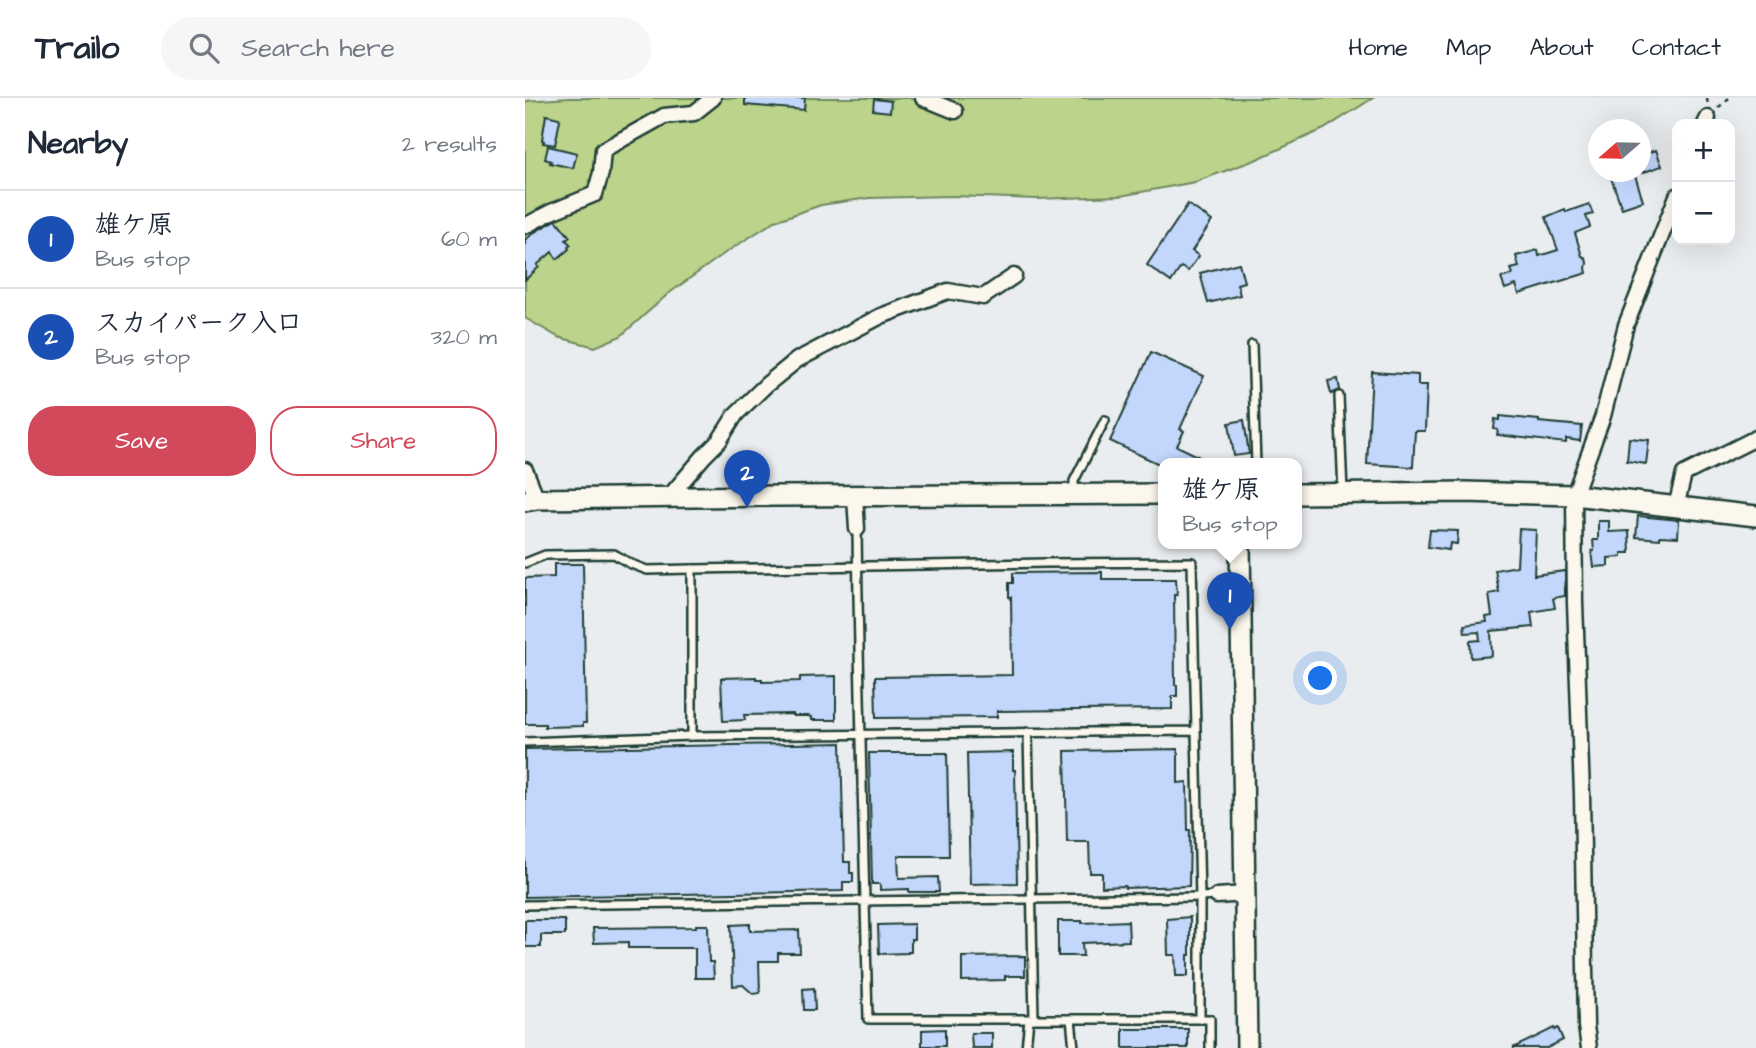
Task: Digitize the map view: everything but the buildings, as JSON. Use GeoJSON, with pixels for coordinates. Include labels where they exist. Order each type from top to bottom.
{"type":"FeatureCollection","features":[{"type":"Feature","properties":{"kind":"street"},"geometry":{"type":"LineString","coordinates":[[525,226],[595,194],[601,173],[603,150],[664,116],[694,113],[713,98]]}},
{"type":"Feature","properties":{"kind":"street"},"geometry":{"type":"LineString","coordinates":[[923,98],[955,111]]}},
{"type":"Feature","properties":{"kind":"street"},"geometry":{"type":"LineString","coordinates":[[1589,1048],[1586,1026],[1574,495],[1603,416],[1626,326],[1672,209]]}},
{"type":"Feature","properties":{"kind":"street"},"geometry":{"type":"LineString","coordinates":[[669,497],[719,441],[736,414],[797,360],[881,316],[948,291],[983,297],[1014,276]]}},
{"type":"Feature","properties":{"kind":"street"},"geometry":{"type":"LineString","coordinates":[[1676,507],[1684,474],[1756,438]]}},
{"type":"Feature","properties":{"kind":"street"},"geometry":{"type":"LineString","coordinates":[[525,470],[531,500],[1158,494]]}},
{"type":"Feature","properties":{"kind":"street"},"geometry":{"type":"LineString","coordinates":[[1302,494],[1465,492],[1574,495],[1756,516]]}},
{"type":"Feature","properties":{"kind":"street"},"geometry":{"type":"LineString","coordinates":[[855,496],[857,530]]}},
{"type":"Feature","properties":{"kind":"street"},"geometry":{"type":"LineString","coordinates":[[1240,549],[1247,1048]]}},
{"type":"Feature","properties":{"kind":"street"},"geometry":{"type":"LineString","coordinates":[[1217,896],[1245,894]]}},
{"type":"Feature","properties":{"kind":"lane"},"geometry":{"type":"LineString","coordinates":[[1252,345],[1256,458]]}},
{"type":"Feature","properties":{"kind":"lane"},"geometry":{"type":"LineString","coordinates":[[1339,396],[1342,493]]}},
{"type":"Feature","properties":{"kind":"lane"},"geometry":{"type":"LineString","coordinates":[[1074,494],[1074,481],[1105,420]]}},
{"type":"Feature","properties":{"kind":"lane"},"geometry":{"type":"LineString","coordinates":[[857,530],[867,1019],[1210,1019],[1210,1048]]}},
{"type":"Feature","properties":{"kind":"lane"},"geometry":{"type":"LineString","coordinates":[[525,563],[545,555],[614,554],[647,570],[1192,562],[1200,897],[1200,1019]]}},
{"type":"Feature","properties":{"kind":"lane"},"geometry":{"type":"LineString","coordinates":[[692,569],[692,736]]}},
{"type":"Feature","properties":{"kind":"lane"},"geometry":{"type":"LineString","coordinates":[[525,742],[692,736],[1195,730]]}},
{"type":"Feature","properties":{"kind":"lane"},"geometry":{"type":"LineString","coordinates":[[1026,1048],[1031,1019],[1032,899],[1028,732]]}},
{"type":"Feature","properties":{"kind":"lane"},"geometry":{"type":"LineString","coordinates":[[525,905],[1217,896]]}},
{"type":"Feature","properties":{"kind":"lane"},"geometry":{"type":"LineString","coordinates":[[1071,1019],[1074,1048]]}},
{"type":"Feature","properties":{"kind":"path"},"geometry":{"type":"LineString","coordinates":[[1709,119],[1729,98]]}},
{"type":"Feature","properties":{"kind":"green space"},"geometry":{"type":"Polygon","coordinates":[[[569,98],[1373,98],[1324,129],[1255,160],[1195,182],[1120,196],[1037,199],[951,196],[869,198],[821,205],[775,221],[668,294],[621,336],[595,347],[558,337],[525,318],[525,101],[569,98]]]}},
{"type":"Feature","properties":{"kind":"place","name":"スカイパーク入口"},"geometry":{"type":"Point","coordinates":[747,508]}},
{"type":"Feature","properties":{"kind":"place","name":"雄ケ原"},"geometry":{"type":"Point","coordinates":[1230,630]}}]}
